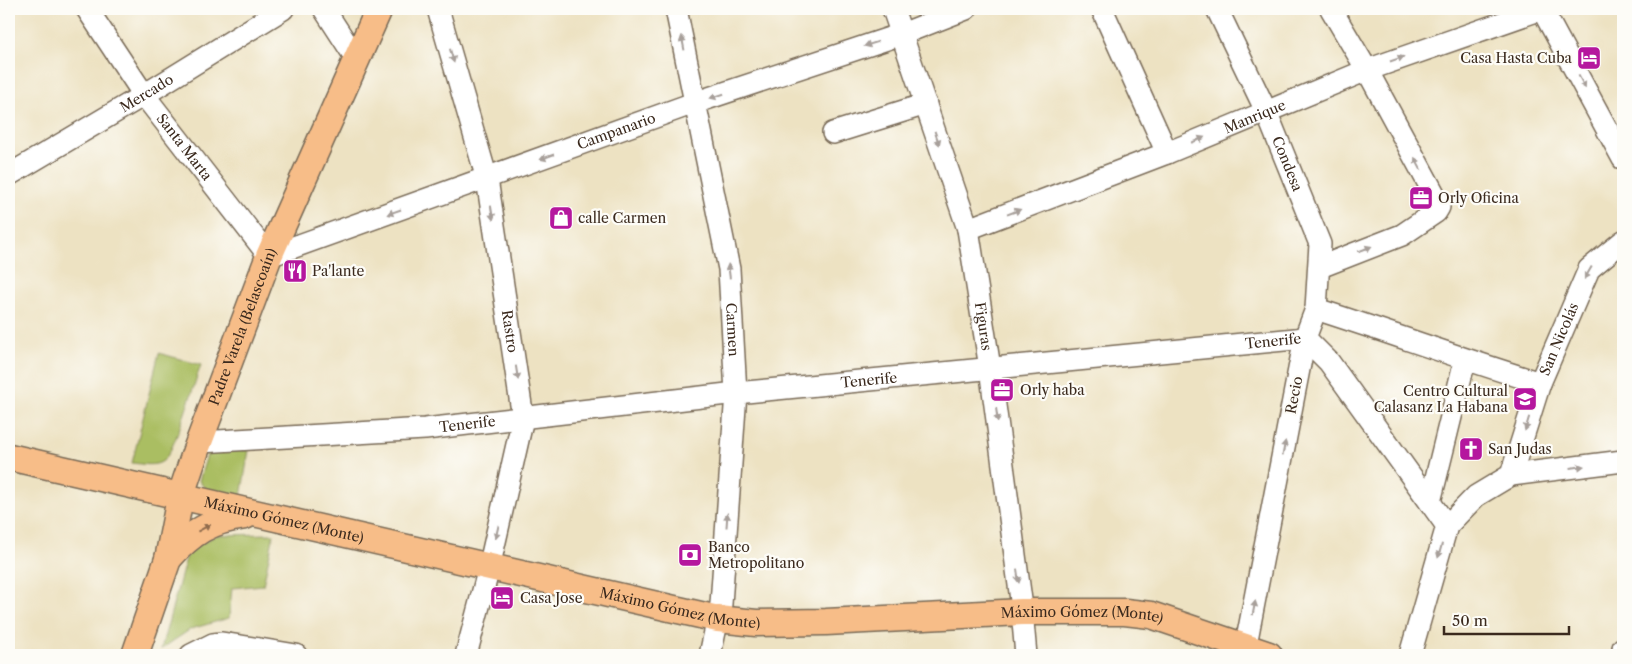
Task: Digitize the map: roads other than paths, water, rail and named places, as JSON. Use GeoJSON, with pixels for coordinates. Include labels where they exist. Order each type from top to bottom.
{"type":"FeatureCollection","features":[{"type":"Feature","properties":{"kind":"main road","name":"Padre Varela (Belascoaín)"},"geometry":{"type":"LineString","coordinates":[[135,655],[168,559],[180,498],[269,256],[379,9]]}},
{"type":"Feature","properties":{"kind":"main road","name":"Máximo Gómez (Monte)"},"geometry":{"type":"LineString","coordinates":[[9,457],[180,498],[718,619],[756,623],[826,622],[1022,612],[1140,613],[1253,653]]}},
{"type":"Feature","properties":{"kind":"main road"},"geometry":{"type":"LineString","coordinates":[[168,559],[184,541],[204,527],[224,518],[256,515]]}},
{"type":"Feature","properties":{"kind":"street","name":"Santa Marta"},"geometry":{"type":"LineString","coordinates":[[87,9],[144,95],[269,256]]}},
{"type":"Feature","properties":{"kind":"street","name":"Mercado"},"geometry":{"type":"LineString","coordinates":[[9,175],[144,95],[283,9]]}},
{"type":"Feature","properties":{"kind":"street"},"geometry":{"type":"LineString","coordinates":[[324,9],[357,60]]}},
{"type":"Feature","properties":{"kind":"street","name":"Rastro"},"geometry":{"type":"LineString","coordinates":[[438,9],[487,179],[523,418],[489,568],[466,655]]}},
{"type":"Feature","properties":{"kind":"street","name":"Carmen"},"geometry":{"type":"LineString","coordinates":[[676,9],[729,269],[736,394],[721,604],[710,655]]}},
{"type":"Feature","properties":{"kind":"street","name":"Figuras"},"geometry":{"type":"LineString","coordinates":[[893,9],[968,229],[990,368],[1026,655]]}},
{"type":"Feature","properties":{"kind":"street","name":"Campanario"},"geometry":{"type":"LineString","coordinates":[[269,256],[694,103],[902,34],[966,9]]}},
{"type":"Feature","properties":{"kind":"street"},"geometry":{"type":"LineString","coordinates":[[1102,9],[1167,153]]}},
{"type":"Feature","properties":{"kind":"street","name":"Condesa"},"geometry":{"type":"LineString","coordinates":[[1217,9],[1266,111],[1320,244],[1320,267]]}},
{"type":"Feature","properties":{"kind":"street"},"geometry":{"type":"LineString","coordinates":[[1320,267],[1402,235],[1436,212],[1439,207],[1438,201],[1367,70],[1331,9]]}},
{"type":"Feature","properties":{"kind":"street"},"geometry":{"type":"LineString","coordinates":[[1542,9],[1623,159]]}},
{"type":"Feature","properties":{"kind":"street","name":"Manrique"},"geometry":{"type":"LineString","coordinates":[[968,229],[1167,153],[1367,70],[1542,9]]}},
{"type":"Feature","properties":{"kind":"street"},"geometry":{"type":"LineString","coordinates":[[833,133],[926,104]]}},
{"type":"Feature","properties":{"kind":"street","name":"San Nicolás"},"geometry":{"type":"LineString","coordinates":[[1511,475],[1540,383],[1589,269],[1623,241]]}},
{"type":"Feature","properties":{"kind":"street","name":"Recio"},"geometry":{"type":"LineString","coordinates":[[1253,653],[1305,338],[1316,309],[1320,267]]}},
{"type":"Feature","properties":{"kind":"street"},"geometry":{"type":"LineString","coordinates":[[1316,309],[1465,360],[1540,383]]}},
{"type":"Feature","properties":{"kind":"street","name":"Tenerife"},"geometry":{"type":"LineString","coordinates":[[200,442],[426,429],[736,394],[1305,338],[1330,362],[1447,526]]}},
{"type":"Feature","properties":{"kind":"street"},"geometry":{"type":"LineString","coordinates":[[1430,502],[1465,360]]}},
{"type":"Feature","properties":{"kind":"street"},"geometry":{"type":"LineString","coordinates":[[1410,655],[1447,526],[1476,496],[1511,475],[1623,461]]}},
{"type":"Feature","properties":{"kind":"street"},"geometry":{"type":"LineString","coordinates":[[191,655],[206,647],[222,643],[296,655]]}},
{"type":"Feature","properties":{"kind":"street"},"geometry":{"type":"LineString","coordinates":[[1623,648],[1623,655]]}},
{"type":"Feature","properties":{"kind":"place","name":"Casa Hasta Cuba"},"geometry":{"type":"Point","coordinates":[1589,58]}},
{"type":"Feature","properties":{"kind":"place","name":"Orly Oficina"},"geometry":{"type":"Point","coordinates":[1421,198]}},
{"type":"Feature","properties":{"kind":"place","name":"calle Carmen"},"geometry":{"type":"Point","coordinates":[561,218]}},
{"type":"Feature","properties":{"kind":"place","name":"Pa'lante"},"geometry":{"type":"Point","coordinates":[295,271]}},
{"type":"Feature","properties":{"kind":"place","name":"Orly haba"},"geometry":{"type":"Point","coordinates":[1002,390]}},
{"type":"Feature","properties":{"kind":"place","name":"Centro Cultural Calasanz La Habana"},"geometry":{"type":"Point","coordinates":[1525,399]}},
{"type":"Feature","properties":{"kind":"place","name":"San Judas"},"geometry":{"type":"Point","coordinates":[1471,449]}},
{"type":"Feature","properties":{"kind":"place","name":"Banco Metropolitano"},"geometry":{"type":"Point","coordinates":[690,555]}},
{"type":"Feature","properties":{"kind":"place","name":"Casa Jose"},"geometry":{"type":"Point","coordinates":[502,598]}}]}
